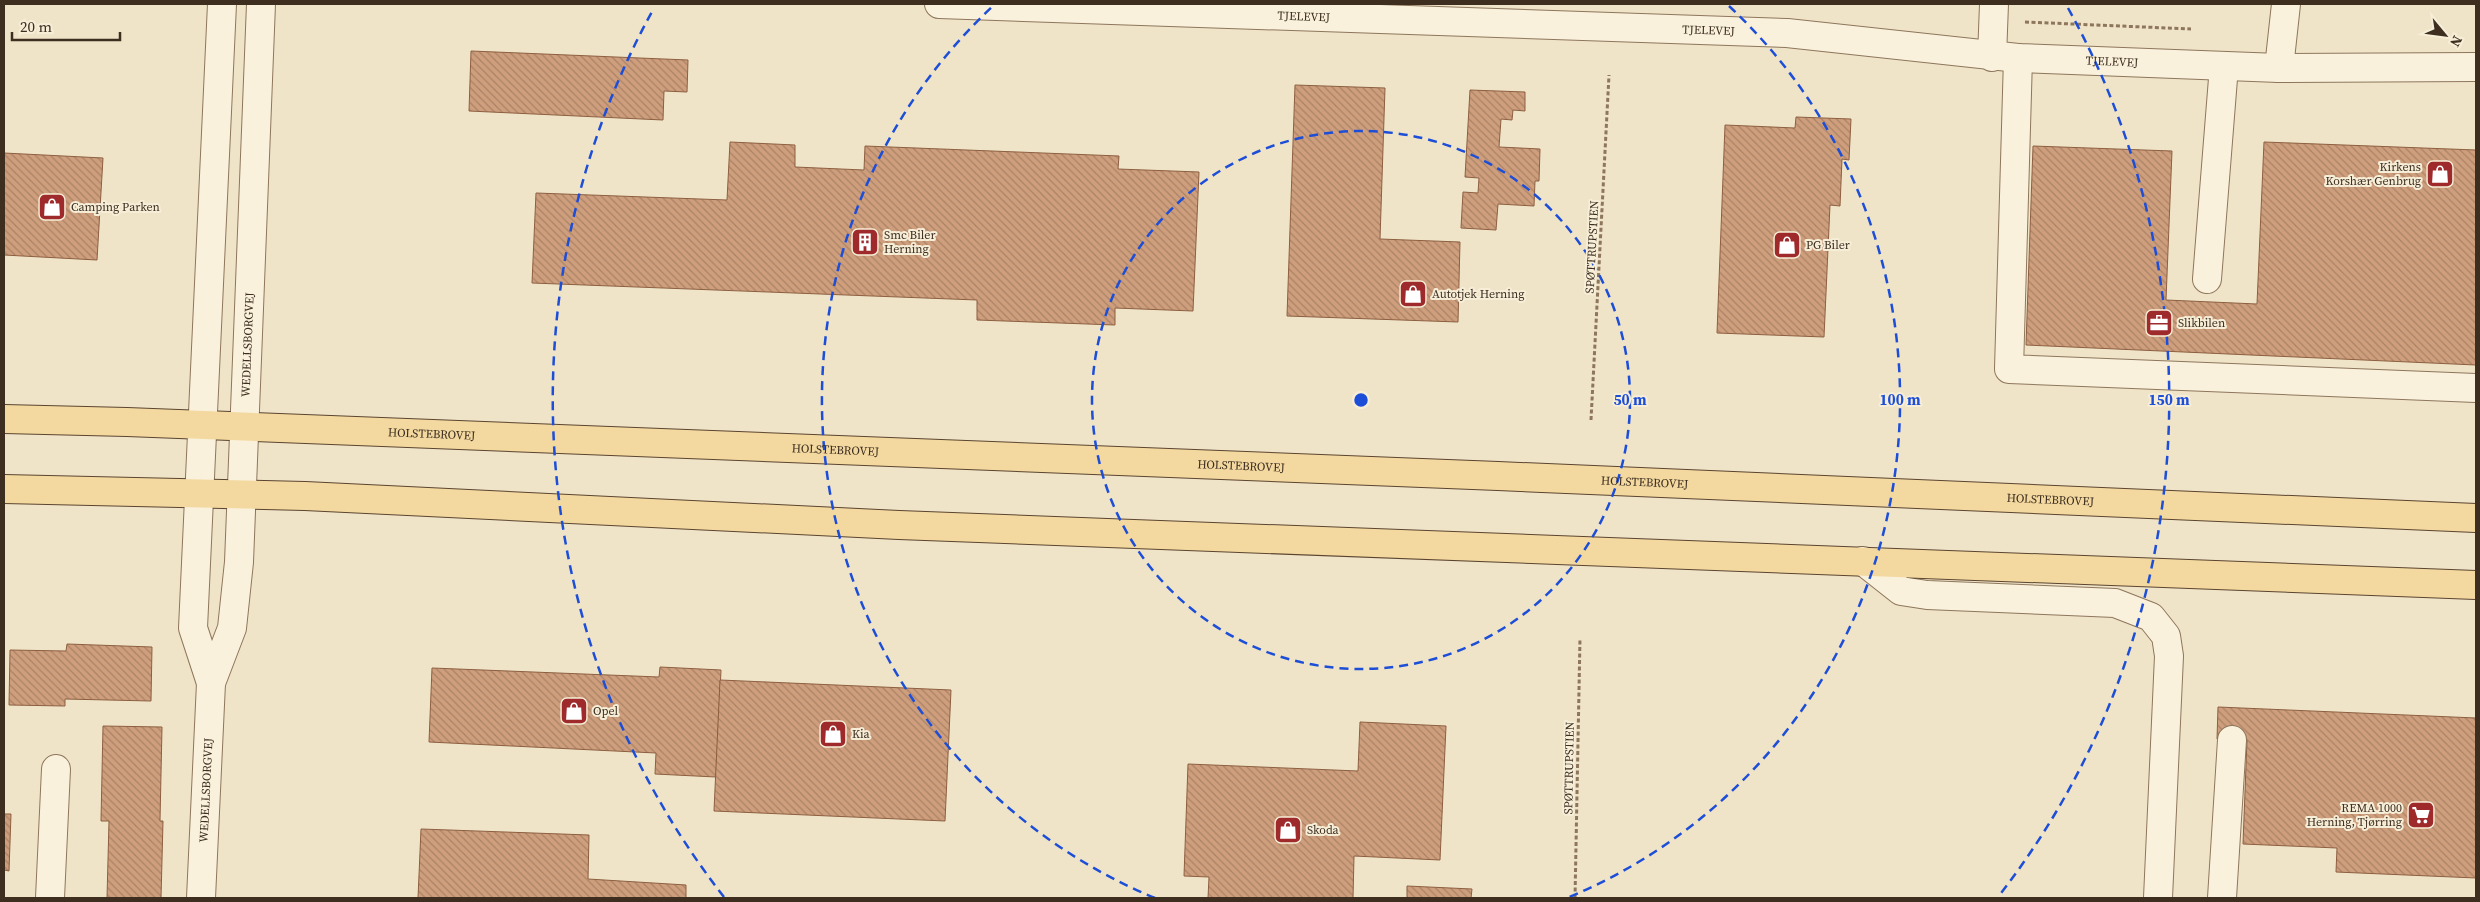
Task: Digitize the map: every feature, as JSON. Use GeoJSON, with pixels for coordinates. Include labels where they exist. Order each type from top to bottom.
{"type":"FeatureCollection","features":[{"type":"Feature","properties":{"kind":"main road","name":"HOLSTEBROVEJ"},"geometry":{"type":"LineString","coordinates":[[4,419],[1518,476],[2476,518]]}},
{"type":"Feature","properties":{"kind":"main road"},"geometry":{"type":"LineString","coordinates":[[4,489],[305,496],[900,525],[1863,560],[2476,585]]}},
{"type":"Feature","properties":{"kind":"street","name":"WEDELLSBORGVEJ"},"geometry":{"type":"LineString","coordinates":[[211,683],[193,628],[222,4]]}},
{"type":"Feature","properties":{"kind":"street","name":"WEDELLSBORGVEJ"},"geometry":{"type":"LineString","coordinates":[[201,898],[211,683],[232,628],[239,562],[261,4]]}},
{"type":"Feature","properties":{"kind":"street","name":"TJELEVEJ"},"geometry":{"type":"LineString","coordinates":[[939,4],[1074,6],[1787,33],[2005,57],[2224,66],[2280,68],[2476,66]]}},
{"type":"Feature","properties":{"kind":"street"},"geometry":{"type":"LineString","coordinates":[[2280,68],[2286,4]]}},
{"type":"Feature","properties":{"kind":"street"},"geometry":{"type":"LineString","coordinates":[[1994,12],[2005,57],[2009,369],[2476,388]]}},
{"type":"Feature","properties":{"kind":"street"},"geometry":{"type":"LineString","coordinates":[[2207,279],[2224,66]]}},
{"type":"Feature","properties":{"kind":"street"},"geometry":{"type":"LineString","coordinates":[[1863,560],[1901,590],[1928,595],[2115,603],[2151,617],[2166,636],[2169,656],[2158,898]]}},
{"type":"Feature","properties":{"kind":"street"},"geometry":{"type":"LineString","coordinates":[[2222,898],[2232,740]]}},
{"type":"Feature","properties":{"kind":"street"},"geometry":{"type":"LineString","coordinates":[[50,898],[56,769]]}},
{"type":"Feature","properties":{"kind":"path"},"geometry":{"type":"LineString","coordinates":[[1994,12],[2193,29]]}},
{"type":"Feature","properties":{"kind":"path","name":"SPØTTRUPSTIEN"},"geometry":{"type":"LineString","coordinates":[[1592,420],[1609,75]]}},
{"type":"Feature","properties":{"kind":"path","name":"SPØTTRUPSTIEN"},"geometry":{"type":"LineString","coordinates":[[1574,898],[1580,638]]}},
{"type":"Feature","properties":{"kind":"building"},"geometry":{"type":"Polygon","coordinates":[[[471,51],[688,60],[687,92],[664,91],[663,120],[469,111],[471,51]]]}},
{"type":"Feature","properties":{"kind":"building"},"geometry":{"type":"Polygon","coordinates":[[[1295,85],[1385,88],[1380,239],[1460,242],[1458,322],[1287,316],[1295,85]]]}},
{"type":"Feature","properties":{"kind":"building"},"geometry":{"type":"Polygon","coordinates":[[[1470,90],[1525,92],[1525,111],[1513,110],[1512,120],[1501,119],[1499,147],[1540,149],[1539,181],[1535,181],[1534,206],[1498,204],[1496,230],[1461,228],[1463,192],[1478,193],[1479,178],[1465,177],[1470,90]]]}},
{"type":"Feature","properties":{"kind":"building"},"geometry":{"type":"Polygon","coordinates":[[[1796,117],[1851,119],[1849,160],[1842,159],[1840,206],[1830,205],[1824,337],[1717,333],[1725,125],[1795,128],[1796,117]]]}},
{"type":"Feature","properties":{"kind":"building","name":"Smc Biler Herning"},"geometry":{"type":"Polygon","coordinates":[[[730,142],[795,145],[795,167],[864,170],[865,146],[1119,156],[1118,169],[1199,172],[1193,311],[1115,308],[1115,325],[977,320],[977,300],[532,283],[536,193],[727,200],[730,142]]]}},
{"type":"Feature","properties":{"kind":"building"},"geometry":{"type":"Polygon","coordinates":[[[2264,142],[2476,150],[2476,365],[2026,345],[2033,146],[2172,151],[2166,300],[2257,304],[2264,142]]]}},
{"type":"Feature","properties":{"kind":"building","name":"Camping Parken"},"geometry":{"type":"Polygon","coordinates":[[[4,153],[103,158],[97,260],[4,255],[4,153]]]}},
{"type":"Feature","properties":{"kind":"building"},"geometry":{"type":"Polygon","coordinates":[[[67,644],[152,647],[151,701],[65,699],[65,706],[9,705],[10,650],[66,651],[67,644]]]}},
{"type":"Feature","properties":{"kind":"building","name":"Opel"},"geometry":{"type":"Polygon","coordinates":[[[660,667],[721,670],[716,777],[655,774],[656,753],[429,742],[432,668],[659,677],[660,667]]]}},
{"type":"Feature","properties":{"kind":"building","name":"Kia"},"geometry":{"type":"Polygon","coordinates":[[[720,680],[951,690],[945,821],[714,811],[720,680]]]}},
{"type":"Feature","properties":{"kind":"building"},"geometry":{"type":"Polygon","coordinates":[[[2218,707],[2476,718],[2476,878],[2336,872],[2337,848],[2243,844],[2247,740],[2217,739],[2218,707]]]}},
{"type":"Feature","properties":{"kind":"building"},"geometry":{"type":"Polygon","coordinates":[[[1360,722],[1446,726],[1440,860],[1354,856],[1353,898],[1208,898],[1209,877],[1184,876],[1188,764],[1358,771],[1360,722]]]}},
{"type":"Feature","properties":{"kind":"building"},"geometry":{"type":"Polygon","coordinates":[[[103,726],[162,727],[160,821],[163,821],[161,898],[107,898],[109,821],[101,821],[103,726]]]}},
{"type":"Feature","properties":{"kind":"building"},"geometry":{"type":"Polygon","coordinates":[[[4,814],[11,814],[9,871],[4,870],[4,814]]]}},
{"type":"Feature","properties":{"kind":"building"},"geometry":{"type":"Polygon","coordinates":[[[421,829],[589,835],[588,879],[686,885],[686,898],[418,898],[421,829]]]}},
{"type":"Feature","properties":{"kind":"building"},"geometry":{"type":"Polygon","coordinates":[[[1407,886],[1472,889],[1471,898],[1407,898],[1407,886]]]}},
{"type":"Feature","properties":{"kind":"place","name":"Kirkens Korshær Genbrug"},"geometry":{"type":"Point","coordinates":[2440,174]}},
{"type":"Feature","properties":{"kind":"place","name":"Camping Parken"},"geometry":{"type":"Point","coordinates":[52,207]}},
{"type":"Feature","properties":{"kind":"place","name":"Smc Biler Herning"},"geometry":{"type":"Point","coordinates":[865,242]}},
{"type":"Feature","properties":{"kind":"place","name":"PG Biler"},"geometry":{"type":"Point","coordinates":[1787,245]}},
{"type":"Feature","properties":{"kind":"place","name":"Autotjek Herning"},"geometry":{"type":"Point","coordinates":[1413,294]}},
{"type":"Feature","properties":{"kind":"place","name":"Slikbilen"},"geometry":{"type":"Point","coordinates":[2159,323]}},
{"type":"Feature","properties":{"kind":"place","name":"Opel"},"geometry":{"type":"Point","coordinates":[574,711]}},
{"type":"Feature","properties":{"kind":"place","name":"Kia"},"geometry":{"type":"Point","coordinates":[833,734]}},
{"type":"Feature","properties":{"kind":"place","name":"REMA 1000 Herning, Tjørring"},"geometry":{"type":"Point","coordinates":[2421,815]}},
{"type":"Feature","properties":{"kind":"place","name":"Skoda"},"geometry":{"type":"Point","coordinates":[1288,830]}}]}
